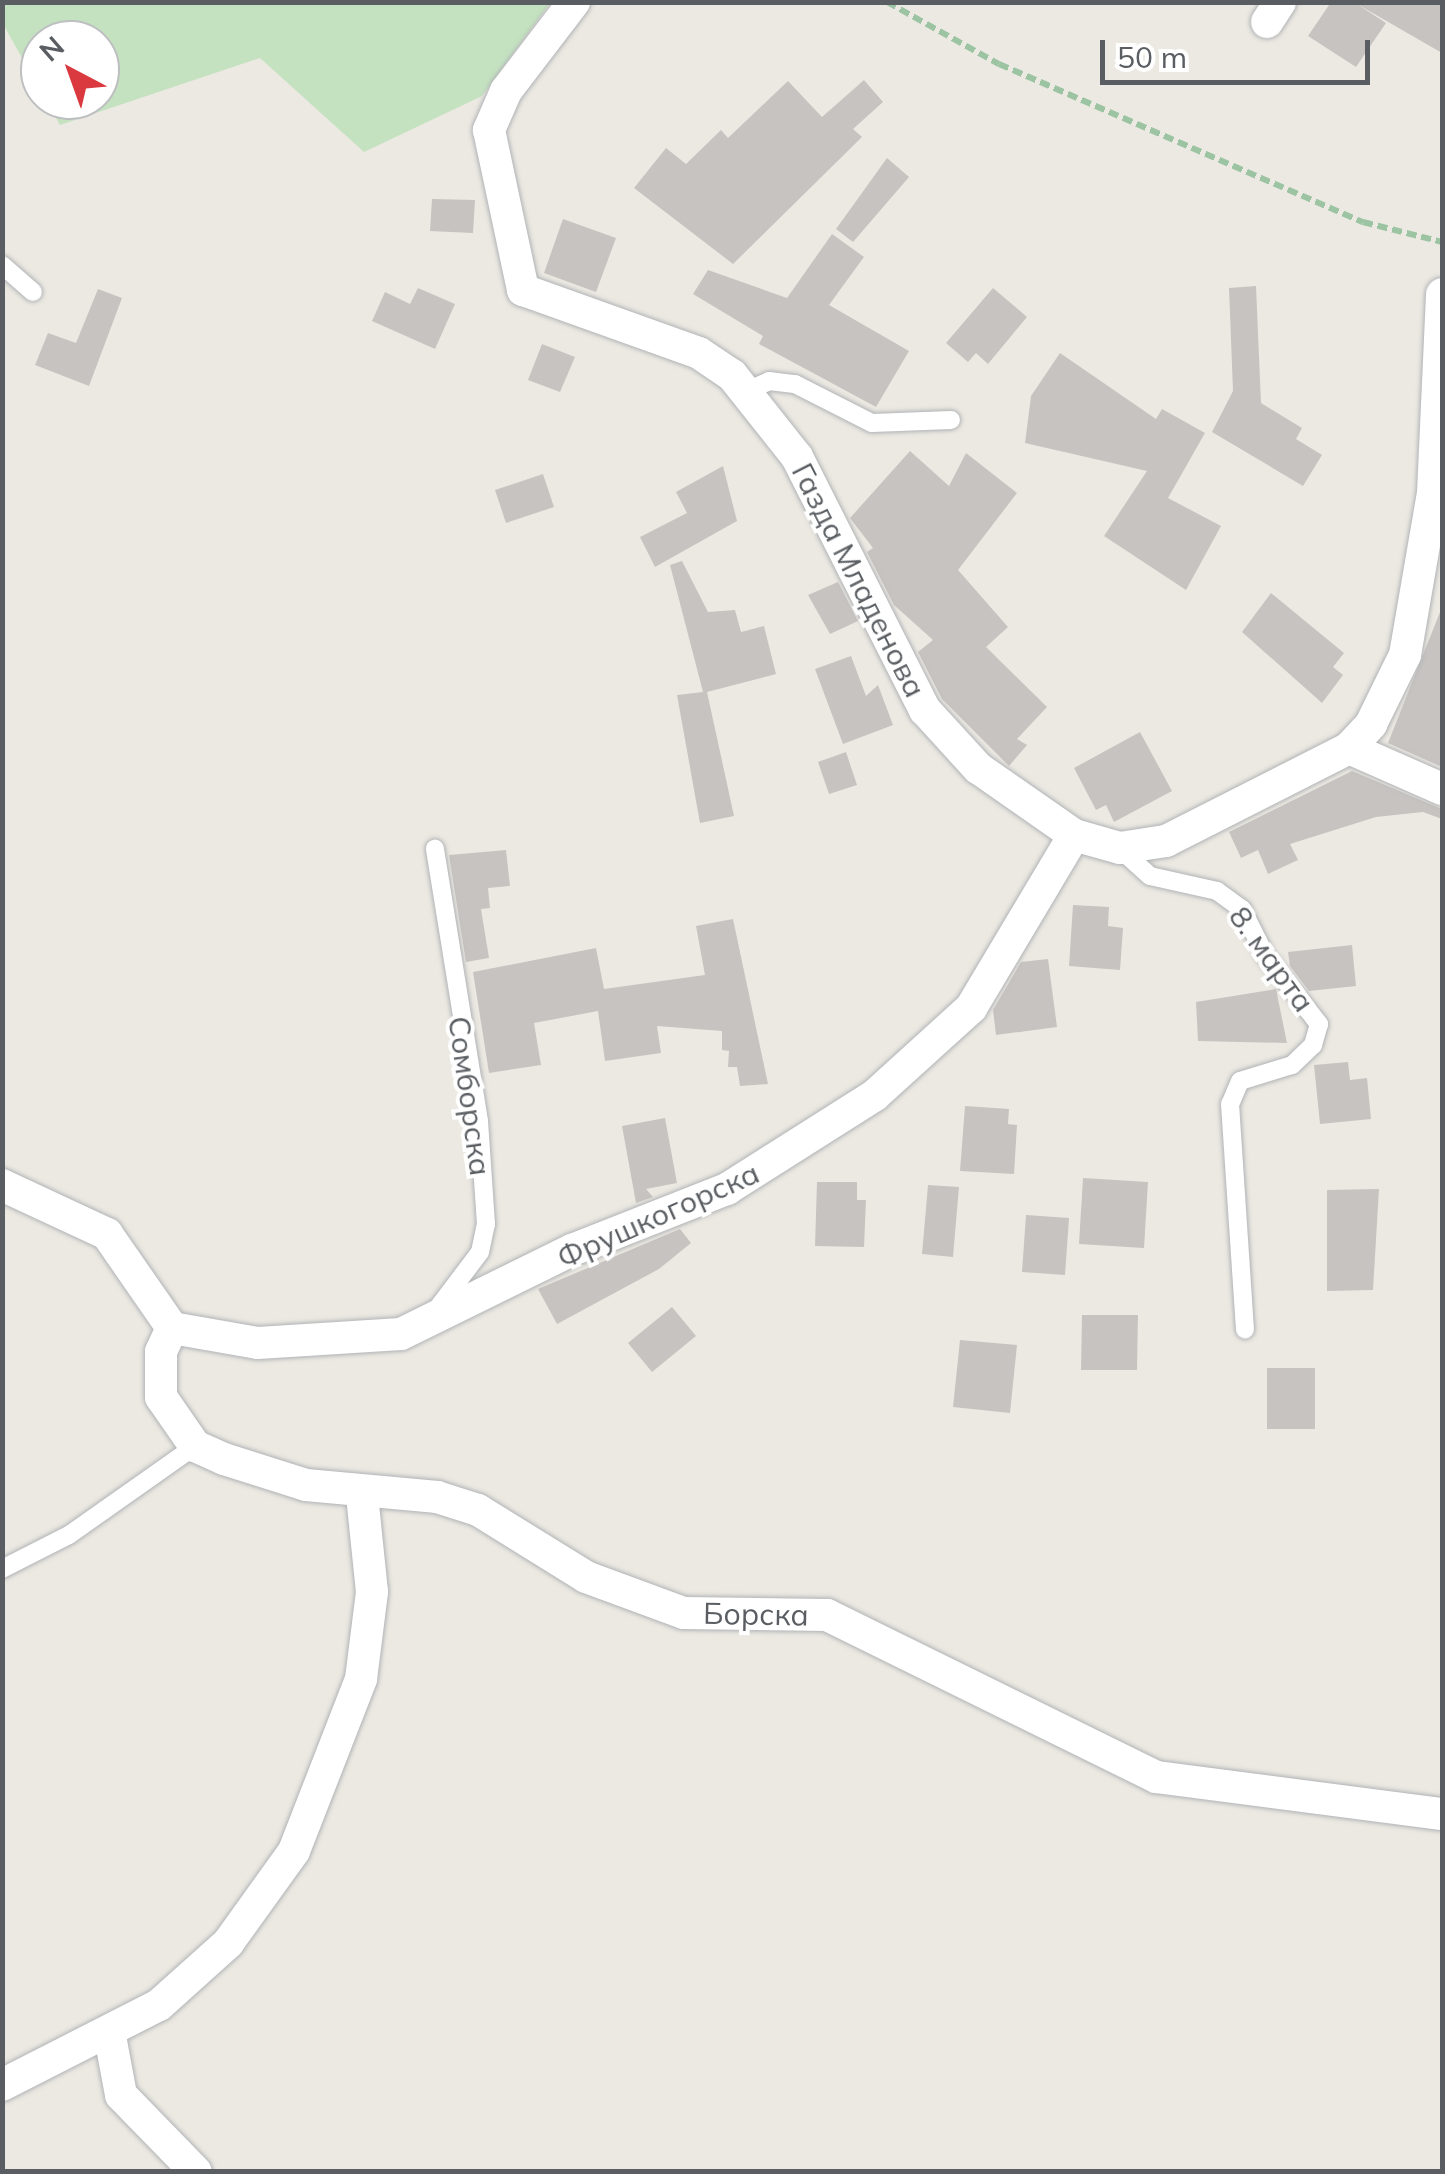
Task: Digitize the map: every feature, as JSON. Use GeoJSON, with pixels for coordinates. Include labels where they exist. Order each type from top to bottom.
{"type":"FeatureCollection","features":[{"type":"Feature","properties":{"kind":"street","name":"Газда Младенова"},"geometry":{"type":"LineString","coordinates":[[574,2],[506,91],[489,130],[516,278],[536,298],[699,354],[747,391],[798,456],[852,554],[896,666],[925,710],[978,768],[1074,834]]}},
{"type":"Feature","properties":{"kind":"street"},"geometry":{"type":"LineString","coordinates":[[1074,834],[1120,848],[1166,842],[1350,748],[1371,724],[1405,655],[1433,494],[1442,294]]}},
{"type":"Feature","properties":{"kind":"street"},"geometry":{"type":"LineString","coordinates":[[1350,748],[1442,789]]}},
{"type":"Feature","properties":{"kind":"street","name":"Фрушкогорска"},"geometry":{"type":"LineString","coordinates":[[172,1328],[258,1342],[334,1342],[425,1326],[572,1250],[727,1189],[874,1095],[971,1008],[1074,834]]}},
{"type":"Feature","properties":{"kind":"street"},"geometry":{"type":"LineString","coordinates":[[2,1185],[107,1234],[172,1328],[161,1352],[162,1397],[196,1446]]}},
{"type":"Feature","properties":{"kind":"street","name":"Борска"},"geometry":{"type":"LineString","coordinates":[[196,1446],[268,1475],[362,1495],[437,1498],[478,1510],[586,1577],[684,1613],[827,1615],[1156,1777],[1442,1814]]}},
{"type":"Feature","properties":{"kind":"street"},"geometry":{"type":"LineString","coordinates":[[2,2085],[110,2036],[228,1943],[316,1808],[349,1721],[368,1636],[372,1557],[362,1495]]}},
{"type":"Feature","properties":{"kind":"street"},"geometry":{"type":"LineString","coordinates":[[110,2036],[122,2095],[196,2172]]}},
{"type":"Feature","properties":{"kind":"lane"},"geometry":{"type":"LineString","coordinates":[[2,264],[33,292]]}},
{"type":"Feature","properties":{"kind":"lane"},"geometry":{"type":"LineString","coordinates":[[747,391],[768,380],[795,384],[872,424],[951,420]]}},
{"type":"Feature","properties":{"kind":"lane","name":"8. марта"},"geometry":{"type":"LineString","coordinates":[[1120,848],[1150,876],[1217,891],[1242,909],[1265,956],[1318,1024],[1313,1045],[1292,1065],[1240,1081],[1230,1104],[1244,1330]]}},
{"type":"Feature","properties":{"kind":"lane","name":"Сомборска"},"geometry":{"type":"LineString","coordinates":[[425,1326],[480,1252],[486,1224],[479,1121],[435,849]]}},
{"type":"Feature","properties":{"kind":"lane"},"geometry":{"type":"LineString","coordinates":[[2,1569],[69,1535],[196,1446]]}},
{"type":"Feature","properties":{"kind":"path"},"geometry":{"type":"LineString","coordinates":[[887,2],[999,64],[1362,222],[1442,242]]}},
{"type":"Feature","properties":{"kind":"green space"},"geometry":{"type":"Polygon","coordinates":[[[3,2],[550,3],[482,96],[364,152],[260,58],[120,105],[120,20],[20,20],[20,54],[3,24],[3,2]]]}},
{"type":"Feature","properties":{"kind":"building"},"geometry":{"type":"Polygon","coordinates":[[[1331,2],[1442,2],[1442,53],[1357,4],[1386,23],[1356,67],[1308,36],[1331,2]]]}},
{"type":"Feature","properties":{"kind":"building"},"geometry":{"type":"Polygon","coordinates":[[[864,80],[883,102],[853,129],[862,137],[733,264],[634,188],[666,148],[686,164],[721,130],[728,138],[788,81],[822,117],[864,80]]]}},
{"type":"Feature","properties":{"kind":"building"},"geometry":{"type":"Polygon","coordinates":[[[887,158],[909,177],[853,242],[836,229],[887,158]]]}},
{"type":"Feature","properties":{"kind":"building"},"geometry":{"type":"Polygon","coordinates":[[[432,199],[475,200],[473,233],[430,231],[432,199]]]}},
{"type":"Feature","properties":{"kind":"building"},"geometry":{"type":"Polygon","coordinates":[[[563,219],[616,238],[596,292],[544,273],[563,219]]]}},
{"type":"Feature","properties":{"kind":"building"},"geometry":{"type":"Polygon","coordinates":[[[832,234],[864,257],[829,305],[909,351],[876,407],[759,344],[763,336],[693,294],[708,270],[787,298],[832,234]]]}},
{"type":"Feature","properties":{"kind":"building"},"geometry":{"type":"Polygon","coordinates":[[[1256,286],[1261,403],[1302,428],[1296,439],[1322,455],[1303,486],[1212,432],[1233,391],[1229,288],[1256,286]]]}},
{"type":"Feature","properties":{"kind":"building"},"geometry":{"type":"Polygon","coordinates":[[[418,288],[455,304],[435,349],[372,321],[385,292],[410,304],[418,288]]]}},
{"type":"Feature","properties":{"kind":"building"},"geometry":{"type":"Polygon","coordinates":[[[993,288],[1027,317],[988,364],[976,353],[968,362],[946,343],[993,288]]]}},
{"type":"Feature","properties":{"kind":"building"},"geometry":{"type":"Polygon","coordinates":[[[98,289],[122,298],[89,386],[35,365],[48,333],[76,343],[98,289]]]}},
{"type":"Feature","properties":{"kind":"building"},"geometry":{"type":"Polygon","coordinates":[[[542,344],[575,357],[560,392],[528,380],[542,344]]]}},
{"type":"Feature","properties":{"kind":"building"},"geometry":{"type":"Polygon","coordinates":[[[1060,353],[1156,419],[1162,409],[1205,433],[1168,498],[1221,526],[1186,590],[1104,536],[1147,471],[1025,443],[1031,396],[1060,353]]]}},
{"type":"Feature","properties":{"kind":"building"},"geometry":{"type":"Polygon","coordinates":[[[910,451],[949,486],[966,453],[1017,493],[958,570],[1008,627],[986,647],[1047,707],[1017,739],[1027,745],[1009,766],[942,699],[918,652],[933,640],[894,605],[867,552],[873,548],[850,518],[910,451]]]}},
{"type":"Feature","properties":{"kind":"building"},"geometry":{"type":"Polygon","coordinates":[[[723,466],[737,521],[655,567],[640,537],[687,513],[676,492],[723,466]]]}},
{"type":"Feature","properties":{"kind":"building"},"geometry":{"type":"Polygon","coordinates":[[[543,474],[554,507],[506,523],[495,490],[543,474]]]}},
{"type":"Feature","properties":{"kind":"building"},"geometry":{"type":"Polygon","coordinates":[[[682,561],[708,612],[735,610],[741,632],[764,626],[776,674],[707,692],[734,816],[700,823],[677,695],[703,692],[670,565],[682,561]]]}},
{"type":"Feature","properties":{"kind":"building"},"geometry":{"type":"Polygon","coordinates":[[[838,582],[858,621],[830,634],[808,595],[838,582]]]}},
{"type":"Feature","properties":{"kind":"building"},"geometry":{"type":"Polygon","coordinates":[[[1271,593],[1344,653],[1333,667],[1343,675],[1322,703],[1242,632],[1271,593]]]}},
{"type":"Feature","properties":{"kind":"building"},"geometry":{"type":"Polygon","coordinates":[[[1442,607],[1442,767],[1388,743],[1442,607]]]}},
{"type":"Feature","properties":{"kind":"building"},"geometry":{"type":"Polygon","coordinates":[[[851,656],[866,696],[878,685],[893,725],[843,744],[815,669],[851,656]]]}},
{"type":"Feature","properties":{"kind":"building"},"geometry":{"type":"Polygon","coordinates":[[[1140,732],[1172,791],[1114,822],[1106,805],[1096,810],[1074,768],[1140,732]]]}},
{"type":"Feature","properties":{"kind":"building"},"geometry":{"type":"Polygon","coordinates":[[[846,752],[857,785],[829,794],[818,762],[846,752]]]}},
{"type":"Feature","properties":{"kind":"building"},"geometry":{"type":"Polygon","coordinates":[[[1352,771],[1442,809],[1442,819],[1423,812],[1376,817],[1290,844],[1298,860],[1268,874],[1258,850],[1241,858],[1229,832],[1352,771]]]}},
{"type":"Feature","properties":{"kind":"building"},"geometry":{"type":"Polygon","coordinates":[[[506,850],[510,886],[488,888],[490,908],[481,909],[489,958],[466,962],[449,855],[506,850]]]}},
{"type":"Feature","properties":{"kind":"building"},"geometry":{"type":"Polygon","coordinates":[[[1073,905],[1109,907],[1108,926],[1123,928],[1120,970],[1069,966],[1073,905]]]}},
{"type":"Feature","properties":{"kind":"building"},"geometry":{"type":"Polygon","coordinates":[[[733,919],[768,1084],[740,1086],[737,1067],[728,1067],[729,1051],[722,1050],[722,1031],[657,1026],[661,1053],[605,1061],[598,1011],[534,1023],[541,1065],[489,1073],[473,972],[596,948],[604,989],[705,975],[696,926],[733,919]]]}},
{"type":"Feature","properties":{"kind":"building"},"geometry":{"type":"Polygon","coordinates":[[[1352,945],[1356,986],[1309,991],[1290,966],[1288,952],[1352,945]]]}},
{"type":"Feature","properties":{"kind":"building"},"geometry":{"type":"Polygon","coordinates":[[[1048,959],[1057,1027],[996,1035],[993,1010],[1021,962],[1048,959]]]}},
{"type":"Feature","properties":{"kind":"building"},"geometry":{"type":"Polygon","coordinates":[[[1276,989],[1287,1043],[1198,1041],[1196,1002],[1276,989]]]}},
{"type":"Feature","properties":{"kind":"building"},"geometry":{"type":"Polygon","coordinates":[[[1348,1062],[1350,1080],[1367,1078],[1371,1119],[1320,1124],[1314,1065],[1348,1062]]]}},
{"type":"Feature","properties":{"kind":"building"},"geometry":{"type":"Polygon","coordinates":[[[965,1106],[1009,1109],[1008,1124],[1017,1125],[1014,1174],[960,1171],[965,1106]]]}},
{"type":"Feature","properties":{"kind":"building"},"geometry":{"type":"Polygon","coordinates":[[[665,1118],[677,1183],[646,1189],[653,1197],[636,1203],[622,1126],[665,1118]]]}},
{"type":"Feature","properties":{"kind":"building"},"geometry":{"type":"Polygon","coordinates":[[[1083,1178],[1148,1182],[1144,1248],[1079,1244],[1083,1178]]]}},
{"type":"Feature","properties":{"kind":"building"},"geometry":{"type":"Polygon","coordinates":[[[817,1182],[857,1182],[857,1200],[866,1200],[864,1247],[815,1246],[817,1182]]]}},
{"type":"Feature","properties":{"kind":"building"},"geometry":{"type":"Polygon","coordinates":[[[928,1185],[959,1187],[953,1257],[922,1254],[928,1185]]]}},
{"type":"Feature","properties":{"kind":"building"},"geometry":{"type":"Polygon","coordinates":[[[1379,1189],[1373,1290],[1327,1291],[1327,1190],[1379,1189]]]}},
{"type":"Feature","properties":{"kind":"building"},"geometry":{"type":"Polygon","coordinates":[[[1026,1215],[1069,1218],[1065,1275],[1022,1272],[1026,1215]]]}},
{"type":"Feature","properties":{"kind":"building"},"geometry":{"type":"Polygon","coordinates":[[[680,1229],[691,1243],[659,1269],[557,1324],[538,1289],[680,1229]]]}},
{"type":"Feature","properties":{"kind":"building"},"geometry":{"type":"Polygon","coordinates":[[[672,1307],[696,1336],[652,1372],[628,1343],[672,1307]]]}},
{"type":"Feature","properties":{"kind":"building"},"geometry":{"type":"Polygon","coordinates":[[[1082,1315],[1138,1315],[1137,1370],[1081,1370],[1082,1315]]]}},
{"type":"Feature","properties":{"kind":"building"},"geometry":{"type":"Polygon","coordinates":[[[960,1340],[1017,1345],[1010,1413],[953,1407],[960,1340]]]}},
{"type":"Feature","properties":{"kind":"building"},"geometry":{"type":"Polygon","coordinates":[[[1267,1368],[1315,1368],[1315,1429],[1267,1429],[1267,1368]]]}}]}
